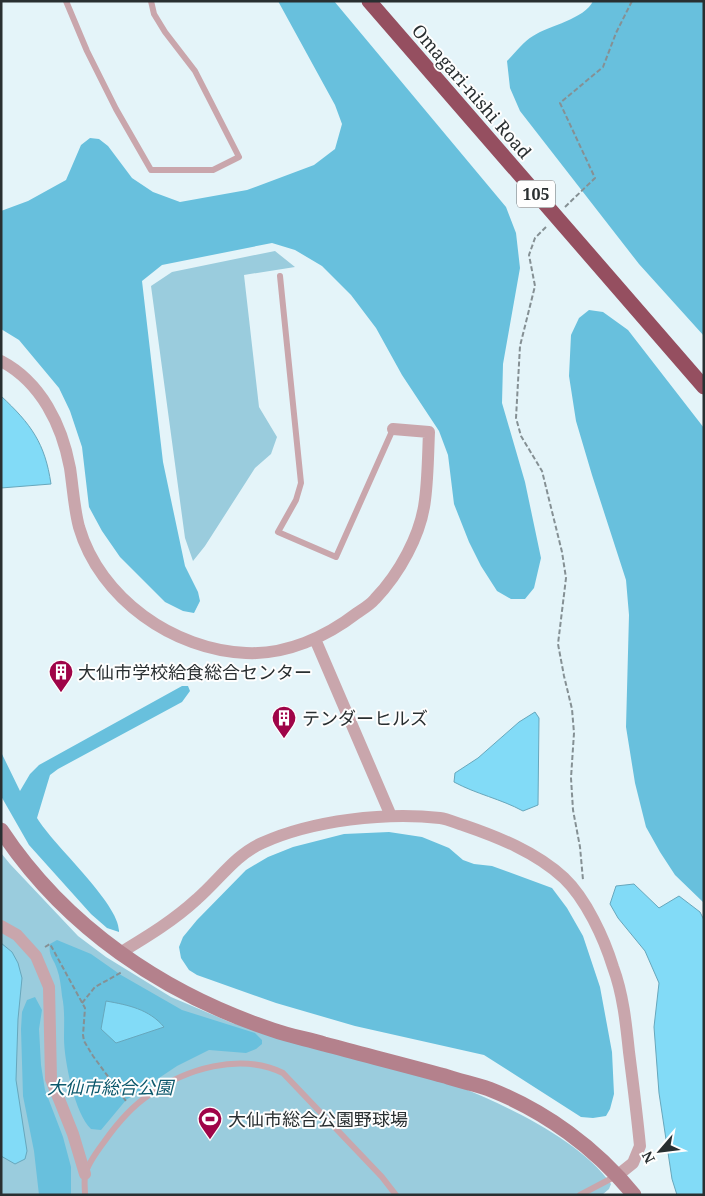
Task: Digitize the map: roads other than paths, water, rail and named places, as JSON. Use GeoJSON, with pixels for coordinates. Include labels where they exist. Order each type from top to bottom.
{"type":"FeatureCollection","features":[{"type":"Feature","properties":{"kind":"highway","name":"Omagari-nishi Road"},"geometry":{"type":"LineString","coordinates":[[369,1],[704,387]]}},
{"type":"Feature","properties":{"kind":"street"},"geometry":{"type":"LineString","coordinates":[[1,361],[15,368],[41,395],[62,433],[70,468],[72,494],[79,528],[92,558],[111,586],[136,610],[163,629],[195,645],[226,652],[260,654],[284,650],[315,639],[344,624],[374,601],[394,577],[410,548],[425,501],[429,432],[393,429]]}},
{"type":"Feature","properties":{"kind":"street"},"geometry":{"type":"LineString","coordinates":[[315,639],[391,816]]}},
{"type":"Feature","properties":{"kind":"street"},"geometry":{"type":"LineString","coordinates":[[120,953],[169,923],[199,898],[237,858],[262,843],[301,830],[372,817],[391,816],[443,819],[507,842],[538,858],[564,878],[580,896],[613,967],[626,1026],[640,1146],[633,1163],[618,1175]]}},
{"type":"Feature","properties":{"kind":"street"},"geometry":{"type":"LineString","coordinates":[[1,830],[18,855],[53,896],[90,931],[159,979],[222,1011],[274,1030],[488,1089],[539,1113],[594,1152],[618,1175],[634,1195]]}},
{"type":"Feature","properties":{"kind":"street"},"geometry":{"type":"LineString","coordinates":[[1,926],[17,935],[34,953],[49,987],[51,1079],[73,1134],[84,1174]]}},
{"type":"Feature","properties":{"kind":"lane"},"geometry":{"type":"LineString","coordinates":[[66,1],[87,51],[116,109],[151,170],[213,170],[239,157],[195,71],[164,32],[154,14],[151,1]]}},
{"type":"Feature","properties":{"kind":"lane"},"geometry":{"type":"LineString","coordinates":[[280,276],[302,483],[296,500],[278,532],[336,557],[393,429]]}},
{"type":"Feature","properties":{"kind":"lane"},"geometry":{"type":"LineString","coordinates":[[85,1195],[84,1174],[104,1142],[132,1109],[149,1095],[186,1074],[236,1063],[270,1066],[283,1073],[396,1195]]}},
{"type":"Feature","properties":{"kind":"lane"},"geometry":{"type":"LineString","coordinates":[[580,1195],[618,1175]]}},
{"type":"Feature","properties":{"kind":"place","name":"大仙市学校給食総合センター"},"geometry":{"type":"Point","coordinates":[61,693]}},
{"type":"Feature","properties":{"kind":"place","name":"テンダーヒルズ"},"geometry":{"type":"Point","coordinates":[284,739]}},
{"type":"Feature","properties":{"kind":"place","name":"大仙市総合公園野球場"},"geometry":{"type":"Point","coordinates":[210,1140]}},
{"type":"Feature","properties":{"kind":"park label","name":"大仙市総合公園"},"geometry":{"type":"Point","coordinates":[110,1087]}}]}
